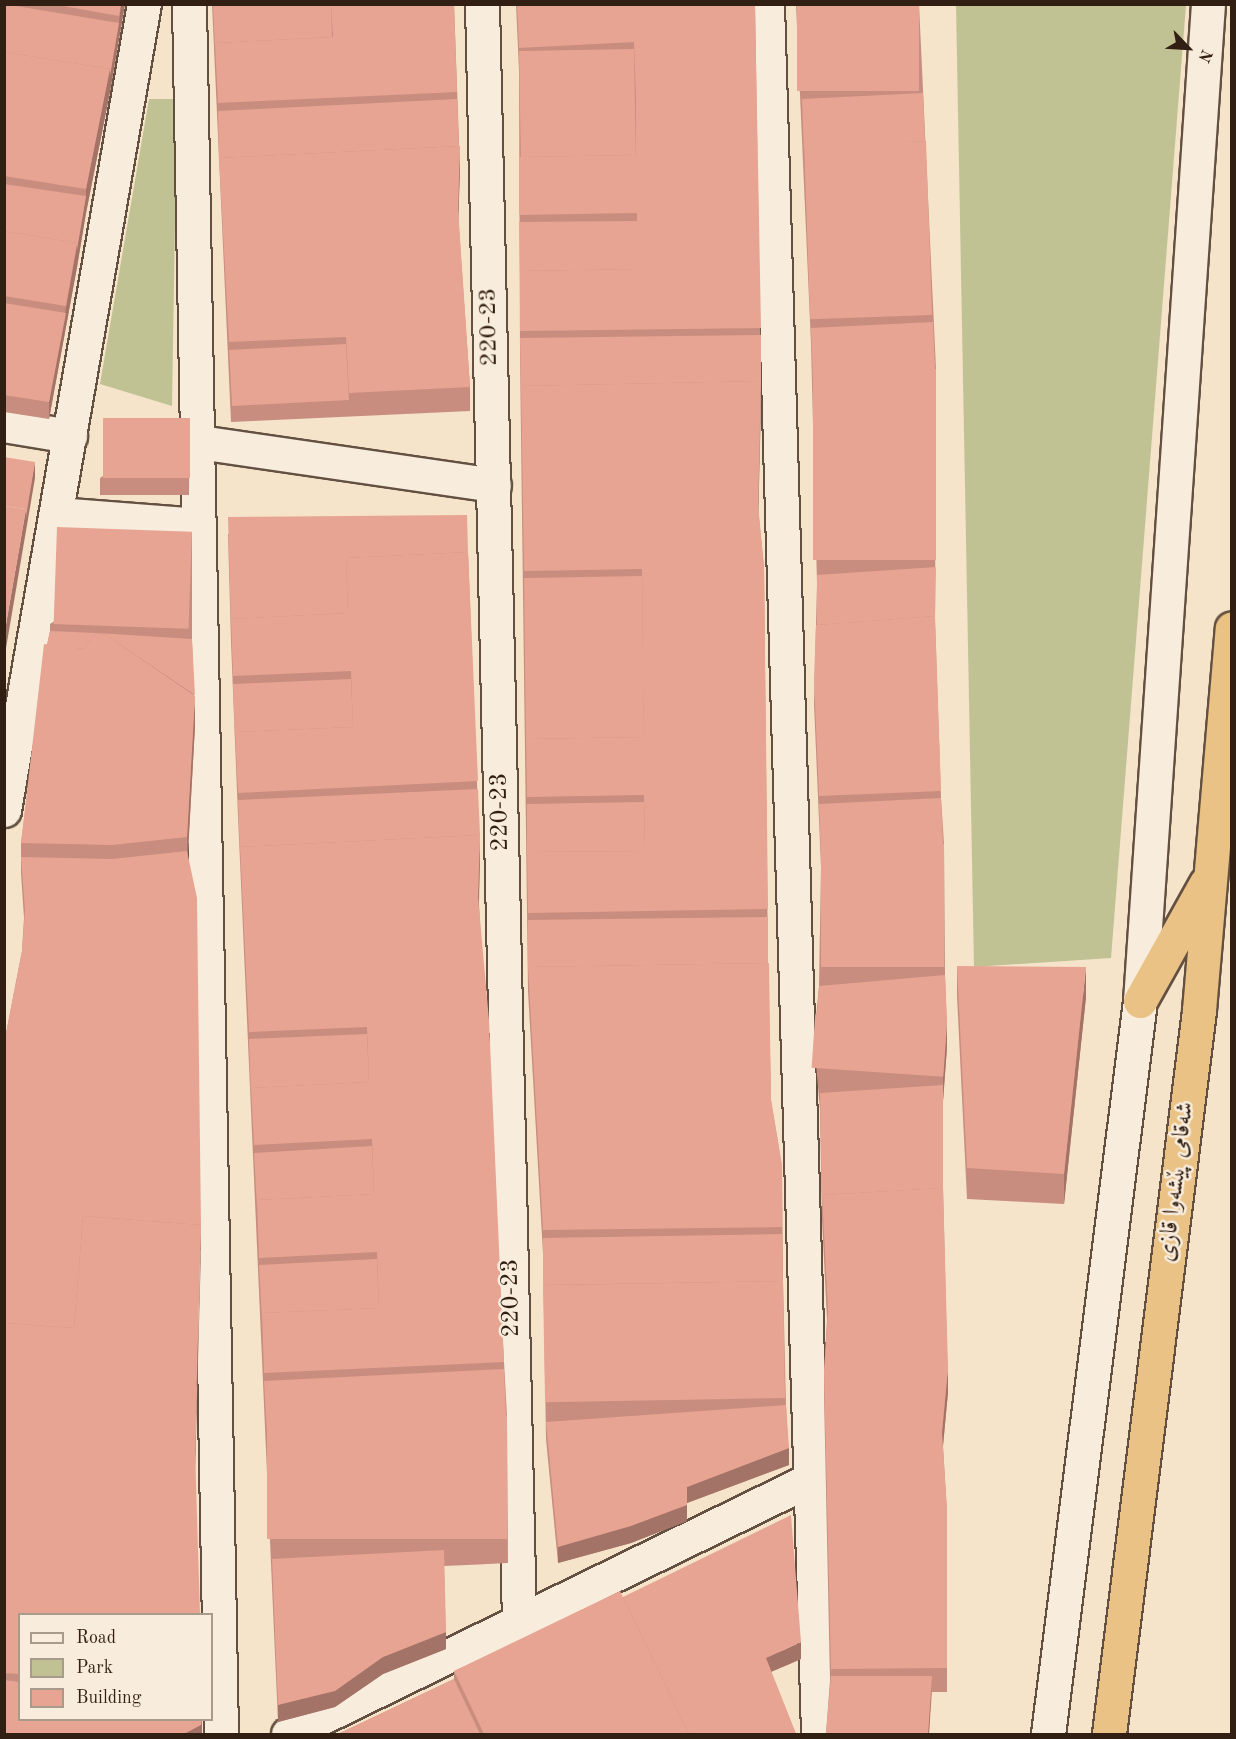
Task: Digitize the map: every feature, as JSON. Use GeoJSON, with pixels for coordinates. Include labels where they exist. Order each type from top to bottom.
{"type":"FeatureCollection","features":[{"type":"Feature","properties":{"kind":"highway","name":"شەقامی پێشەوا قازی"},"geometry":{"type":"LineString","coordinates":[[1109,1734],[1199,1010],[1232,628]]}},
{"type":"Feature","properties":{"kind":"highway"},"geometry":{"type":"LineString","coordinates":[[1140,1001],[1211,873]]}},
{"type":"Feature","properties":{"kind":"street"},"geometry":{"type":"LineString","coordinates":[[4,810],[144,4]]}},
{"type":"Feature","properties":{"kind":"street"},"geometry":{"type":"LineString","coordinates":[[189,4],[199,442],[221,1734]]}},
{"type":"Feature","properties":{"kind":"street","name":"220-23"},"geometry":{"type":"LineString","coordinates":[[482,4],[519,1620]]}},
{"type":"Feature","properties":{"kind":"street"},"geometry":{"type":"LineString","coordinates":[[767,4],[818,1734]]}},
{"type":"Feature","properties":{"kind":"street"},"geometry":{"type":"LineString","coordinates":[[1048,1734],[1140,1001],[1208,4]]}},
{"type":"Feature","properties":{"kind":"street"},"geometry":{"type":"LineString","coordinates":[[4,425],[70,436]]}},
{"type":"Feature","properties":{"kind":"street"},"geometry":{"type":"LineString","coordinates":[[199,442],[494,484]]}},
{"type":"Feature","properties":{"kind":"street"},"geometry":{"type":"LineString","coordinates":[[57,514],[199,525]]}},
{"type":"Feature","properties":{"kind":"street"},"geometry":{"type":"LineString","coordinates":[[288,1734],[811,1479]]}},
{"type":"Feature","properties":{"kind":"green space"},"geometry":{"type":"Polygon","coordinates":[[[956,5],[1186,5],[1111,958],[974,967],[956,5]]]}},
{"type":"Feature","properties":{"kind":"green space"},"geometry":{"type":"Polygon","coordinates":[[[149,99],[177,99],[172,406],[100,384],[149,99]]]}},
{"type":"Feature","properties":{"kind":"building"},"geometry":{"type":"Polygon","coordinates":[[[4,4],[119,23],[110,76],[110,69],[4,52],[4,4]]]}},
{"type":"Feature","properties":{"kind":"building"},"geometry":{"type":"Polygon","coordinates":[[[52,4],[121,4],[119,16],[52,4]]]}},
{"type":"Feature","properties":{"kind":"building"},"geometry":{"type":"Polygon","coordinates":[[[213,4],[331,4],[332,37],[215,43],[215,51],[213,4]]]}},
{"type":"Feature","properties":{"kind":"building"},"geometry":{"type":"Polygon","coordinates":[[[331,4],[454,4],[457,92],[218,103],[215,43],[333,37],[331,4]]]}},
{"type":"Feature","properties":{"kind":"building"},"geometry":{"type":"Polygon","coordinates":[[[517,4],[755,4],[761,328],[520,331],[520,271],[637,269],[637,213],[519,215],[519,157],[636,155],[636,99],[634,42],[519,48],[517,4]]]}},
{"type":"Feature","properties":{"kind":"building"},"geometry":{"type":"Polygon","coordinates":[[[797,4],[919,4],[919,91],[797,91],[797,4]]]}},
{"type":"Feature","properties":{"kind":"building"},"geometry":{"type":"Polygon","coordinates":[[[634,49],[636,155],[521,157],[519,51],[634,49]]]}},
{"type":"Feature","properties":{"kind":"building"},"geometry":{"type":"Polygon","coordinates":[[[4,52],[110,69],[86,189],[4,176],[4,52]]]}},
{"type":"Feature","properties":{"kind":"building"},"geometry":{"type":"Polygon","coordinates":[[[923,93],[925,141],[804,147],[804,154],[802,99],[923,93]]]}},
{"type":"Feature","properties":{"kind":"building"},"geometry":{"type":"Polygon","coordinates":[[[457,99],[459,146],[219,158],[219,165],[218,111],[457,99]]]}},
{"type":"Feature","properties":{"kind":"building"},"geometry":{"type":"Polygon","coordinates":[[[926,141],[932,315],[810,319],[804,145],[926,141]]]}},
{"type":"Feature","properties":{"kind":"building"},"geometry":{"type":"Polygon","coordinates":[[[460,146],[458,208],[470,387],[349,393],[346,337],[229,342],[219,158],[460,146]]]}},
{"type":"Feature","properties":{"kind":"building"},"geometry":{"type":"Polygon","coordinates":[[[4,184],[86,196],[77,250],[77,243],[4,231],[4,184]]]}},
{"type":"Feature","properties":{"kind":"building"},"geometry":{"type":"Polygon","coordinates":[[[637,221],[637,269],[520,271],[520,278],[519,222],[637,221]]]}},
{"type":"Feature","properties":{"kind":"building"},"geometry":{"type":"Polygon","coordinates":[[[4,231],[77,243],[66,306],[4,296],[4,231]]]}},
{"type":"Feature","properties":{"kind":"building"},"geometry":{"type":"Polygon","coordinates":[[[4,303],[66,313],[49,402],[4,395],[4,303]]]}},
{"type":"Feature","properties":{"kind":"building"},"geometry":{"type":"Polygon","coordinates":[[[933,322],[935,369],[813,375],[813,382],[811,328],[933,322]]]}},
{"type":"Feature","properties":{"kind":"building"},"geometry":{"type":"Polygon","coordinates":[[[761,335],[761,381],[521,386],[521,393],[520,338],[761,335]]]}},
{"type":"Feature","properties":{"kind":"building"},"geometry":{"type":"Polygon","coordinates":[[[346,344],[349,400],[232,406],[229,350],[346,344]]]}},
{"type":"Feature","properties":{"kind":"building"},"geometry":{"type":"Polygon","coordinates":[[[813,369],[936,369],[936,560],[813,560],[813,369]]]}},
{"type":"Feature","properties":{"kind":"building"},"geometry":{"type":"Polygon","coordinates":[[[761,381],[758,504],[764,567],[768,909],[528,913],[527,852],[645,851],[644,795],[527,797],[526,739],[644,737],[642,569],[524,571],[521,386],[761,381]]]}},
{"type":"Feature","properties":{"kind":"building"},"geometry":{"type":"Polygon","coordinates":[[[103,418],[190,418],[190,478],[103,478],[103,418]]]}},
{"type":"Feature","properties":{"kind":"building"},"geometry":{"type":"Polygon","coordinates":[[[4,457],[35,462],[26,517],[26,509],[4,506],[4,457]]]}},
{"type":"Feature","properties":{"kind":"building"},"geometry":{"type":"Polygon","coordinates":[[[4,506],[26,509],[4,636],[4,506]]]}},
{"type":"Feature","properties":{"kind":"building"},"geometry":{"type":"Polygon","coordinates":[[[467,515],[468,552],[346,558],[348,613],[231,619],[231,626],[228,517],[467,515]]]}},
{"type":"Feature","properties":{"kind":"building"},"geometry":{"type":"Polygon","coordinates":[[[57,527],[192,532],[189,629],[54,624],[57,527]]]}},
{"type":"Feature","properties":{"kind":"building"},"geometry":{"type":"Polygon","coordinates":[[[468,552],[478,781],[238,793],[235,732],[353,727],[351,671],[233,676],[231,619],[348,613],[346,558],[468,552]]]}},
{"type":"Feature","properties":{"kind":"building"},"geometry":{"type":"Polygon","coordinates":[[[936,567],[935,618],[935,616],[817,625],[817,575],[936,567]]]}},
{"type":"Feature","properties":{"kind":"building"},"geometry":{"type":"Polygon","coordinates":[[[642,576],[644,737],[526,739],[526,746],[524,578],[642,576]]]}},
{"type":"Feature","properties":{"kind":"building"},"geometry":{"type":"Polygon","coordinates":[[[935,616],[941,791],[819,796],[814,680],[816,625],[935,616]]]}},
{"type":"Feature","properties":{"kind":"building"},"geometry":{"type":"Polygon","coordinates":[[[50,631],[96,633],[84,649],[47,645],[50,631]]]}},
{"type":"Feature","properties":{"kind":"building"},"geometry":{"type":"Polygon","coordinates":[[[96,633],[106,635],[195,696],[187,837],[112,845],[21,843],[44,644],[84,649],[96,633]]]}},
{"type":"Feature","properties":{"kind":"building"},"geometry":{"type":"Polygon","coordinates":[[[97,633],[192,639],[195,695],[106,635],[97,633]]]}},
{"type":"Feature","properties":{"kind":"building"},"geometry":{"type":"Polygon","coordinates":[[[351,679],[353,727],[235,732],[235,740],[233,684],[351,679]]]}},
{"type":"Feature","properties":{"kind":"building"},"geometry":{"type":"Polygon","coordinates":[[[478,789],[480,835],[240,847],[240,855],[238,800],[478,789]]]}},
{"type":"Feature","properties":{"kind":"building"},"geometry":{"type":"Polygon","coordinates":[[[941,798],[943,844],[821,850],[821,855],[819,804],[941,798]]]}},
{"type":"Feature","properties":{"kind":"building"},"geometry":{"type":"Polygon","coordinates":[[[644,802],[645,851],[527,852],[527,804],[644,802]]]}},
{"type":"Feature","properties":{"kind":"building"},"geometry":{"type":"Polygon","coordinates":[[[480,835],[478,897],[489,1020],[504,1362],[264,1373],[262,1313],[379,1308],[377,1252],[259,1258],[257,1200],[374,1194],[372,1139],[254,1145],[251,1088],[369,1082],[367,1027],[249,1032],[240,847],[480,835]]]}},
{"type":"Feature","properties":{"kind":"building"},"geometry":{"type":"Polygon","coordinates":[[[821,844],[944,844],[944,967],[821,967],[821,844]]]}},
{"type":"Feature","properties":{"kind":"building"},"geometry":{"type":"Polygon","coordinates":[[[187,851],[197,898],[201,1225],[83,1216],[74,1328],[4,1323],[4,1044],[22,951],[25,910],[21,857],[112,859],[187,851]]]}},
{"type":"Feature","properties":{"kind":"building"},"geometry":{"type":"Polygon","coordinates":[[[768,917],[768,963],[528,967],[528,920],[768,917]]]}},
{"type":"Feature","properties":{"kind":"building"},"geometry":{"type":"Polygon","coordinates":[[[769,963],[771,1100],[782,1166],[782,1227],[543,1230],[528,967],[769,963]]]}},
{"type":"Feature","properties":{"kind":"building"},"geometry":{"type":"Polygon","coordinates":[[[957,966],[1086,967],[1064,1174],[967,1168],[957,966]]]}},
{"type":"Feature","properties":{"kind":"building"},"geometry":{"type":"Polygon","coordinates":[[[945,975],[947,1023],[816,1028],[819,986],[945,975]]]}},
{"type":"Feature","properties":{"kind":"building"},"geometry":{"type":"Polygon","coordinates":[[[815,1014],[947,1023],[943,1077],[812,1068],[815,1014]]]}},
{"type":"Feature","properties":{"kind":"building"},"geometry":{"type":"Polygon","coordinates":[[[367,1034],[369,1082],[251,1088],[251,1095],[249,1039],[367,1034]]]}},
{"type":"Feature","properties":{"kind":"building"},"geometry":{"type":"Polygon","coordinates":[[[943,1085],[943,1188],[822,1195],[822,1203],[820,1093],[943,1085]]]}},
{"type":"Feature","properties":{"kind":"building"},"geometry":{"type":"Polygon","coordinates":[[[372,1146],[374,1194],[257,1200],[257,1207],[254,1153],[372,1146]]]}},
{"type":"Feature","properties":{"kind":"building"},"geometry":{"type":"Polygon","coordinates":[[[943,1188],[948,1368],[942,1432],[947,1512],[947,1668],[831,1669],[824,1372],[828,1310],[822,1195],[943,1188]]]}},
{"type":"Feature","properties":{"kind":"building"},"geometry":{"type":"Polygon","coordinates":[[[83,1216],[201,1225],[195,1451],[200,1613],[18,1613],[18,1674],[4,1673],[4,1323],[74,1328],[83,1216]]]}},
{"type":"Feature","properties":{"kind":"building"},"geometry":{"type":"Polygon","coordinates":[[[782,1234],[783,1281],[543,1285],[543,1238],[782,1234]]]}},
{"type":"Feature","properties":{"kind":"building"},"geometry":{"type":"Polygon","coordinates":[[[377,1259],[379,1308],[262,1313],[262,1320],[259,1265],[377,1259]]]}},
{"type":"Feature","properties":{"kind":"building"},"geometry":{"type":"Polygon","coordinates":[[[783,1281],[785,1398],[545,1402],[543,1285],[783,1281]]]}},
{"type":"Feature","properties":{"kind":"building"},"geometry":{"type":"Polygon","coordinates":[[[504,1369],[506,1416],[267,1428],[267,1435],[264,1381],[504,1369]]]}},
{"type":"Feature","properties":{"kind":"building"},"geometry":{"type":"Polygon","coordinates":[[[786,1405],[789,1448],[687,1487],[687,1505],[631,1526],[558,1547],[546,1422],[786,1405]]]}},
{"type":"Feature","properties":{"kind":"building"},"geometry":{"type":"Polygon","coordinates":[[[267,1416],[507,1416],[507,1539],[267,1539],[267,1416]]]}},
{"type":"Feature","properties":{"kind":"building"},"geometry":{"type":"Polygon","coordinates":[[[791,1515],[801,1642],[766,1658],[796,1734],[689,1734],[623,1597],[791,1515]]]}},
{"type":"Feature","properties":{"kind":"building"},"geometry":{"type":"Polygon","coordinates":[[[444,1550],[446,1632],[383,1657],[335,1691],[278,1705],[272,1559],[444,1550]]]}},
{"type":"Feature","properties":{"kind":"building"},"geometry":{"type":"Polygon","coordinates":[[[620,1591],[689,1734],[484,1734],[454,1671],[620,1591]]]}},
{"type":"Feature","properties":{"kind":"building"},"geometry":{"type":"Polygon","coordinates":[[[831,1676],[932,1676],[928,1734],[826,1733],[831,1676]]]}},
{"type":"Feature","properties":{"kind":"building"},"geometry":{"type":"Polygon","coordinates":[[[454,1679],[480,1734],[338,1734],[454,1679]]]}},
{"type":"Feature","properties":{"kind":"building"},"geometry":{"type":"Polygon","coordinates":[[[4,1680],[18,1682],[18,1721],[202,1721],[201,1725],[184,1734],[4,1734],[4,1680]]]}}]}
